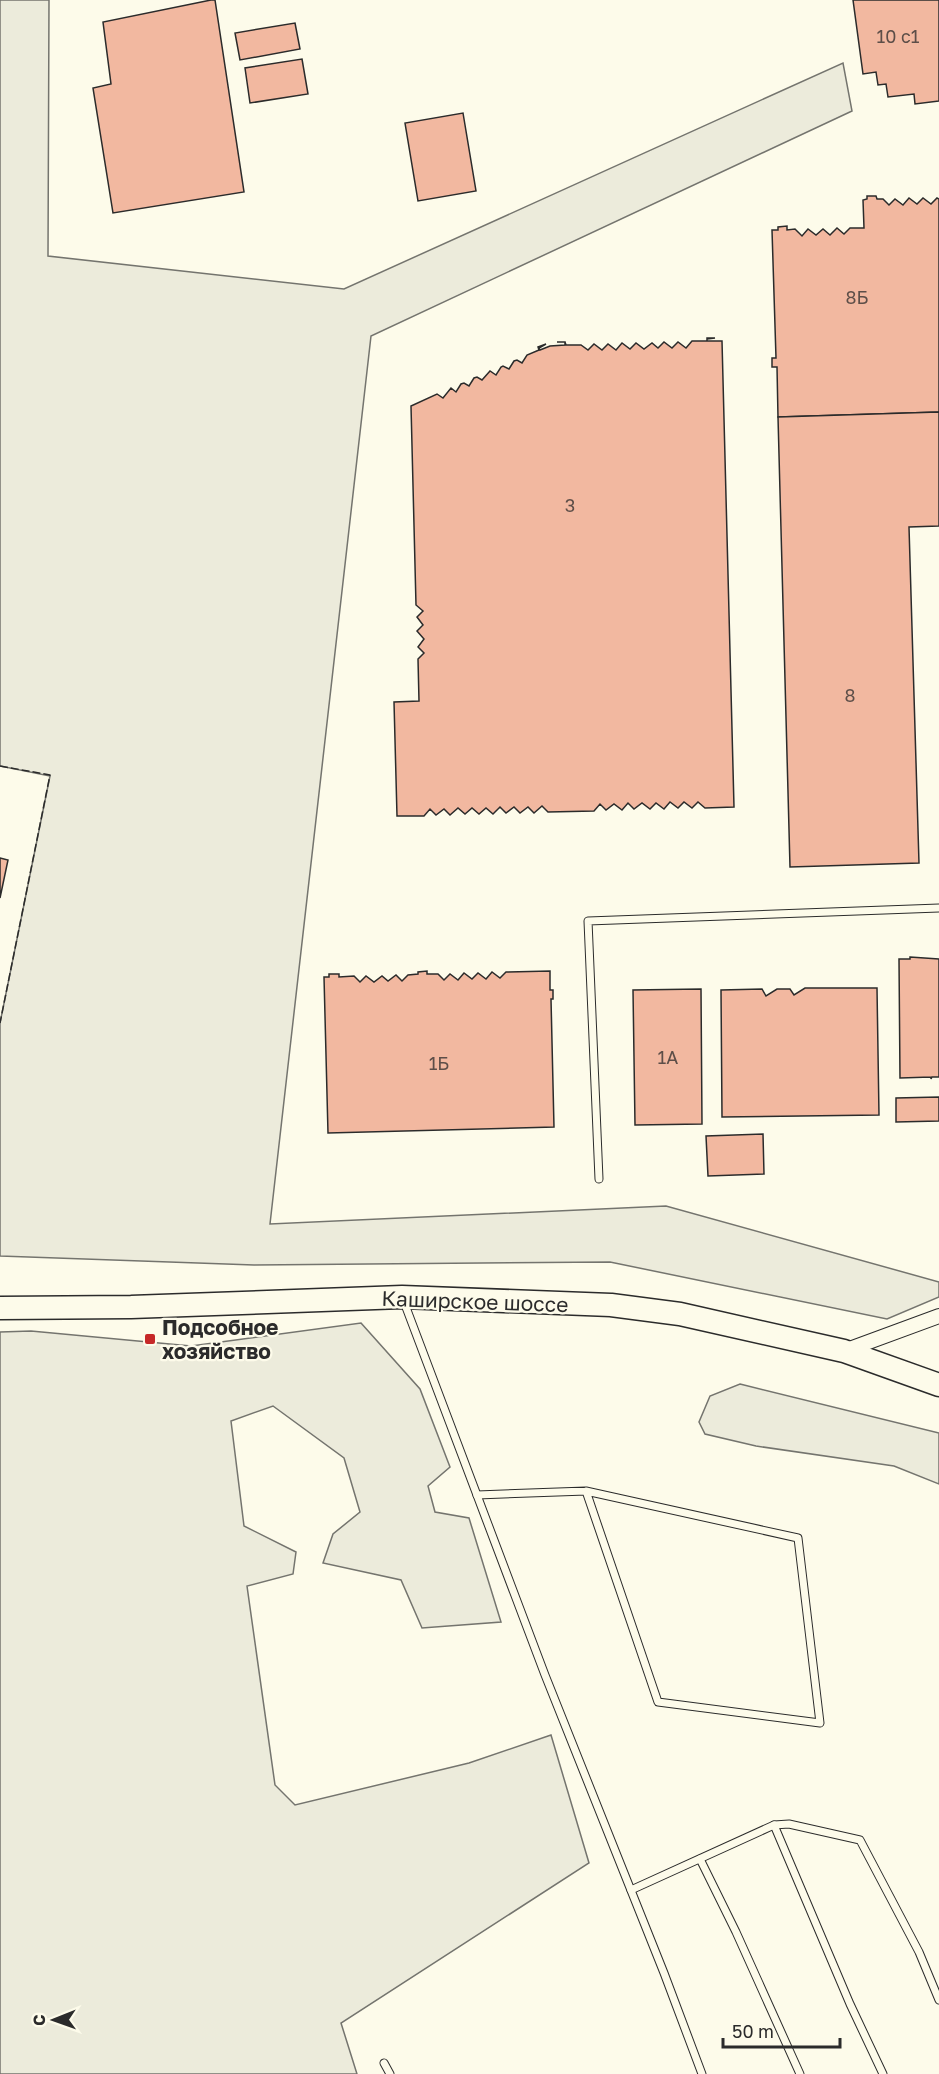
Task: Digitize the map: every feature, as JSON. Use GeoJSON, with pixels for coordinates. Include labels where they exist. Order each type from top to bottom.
{"type":"FeatureCollection","features":[{"type":"Feature","properties":{"kind":"main road","name":"Каширское шоссе"},"geometry":{"type":"LineString","coordinates":[[0,1308],[131,1307],[402,1297],[611,1305],[680,1314],[844,1351],[939,1385]]}},
{"type":"Feature","properties":{"kind":"street"},"geometry":{"type":"LineString","coordinates":[[844,1351],[939,1316]]}},
{"type":"Feature","properties":{"kind":"lane"},"geometry":{"type":"LineString","coordinates":[[599,1179],[588,921],[939,908]]}},
{"type":"Feature","properties":{"kind":"lane"},"geometry":{"type":"LineString","coordinates":[[402,1297],[541,1663],[702,2074]]}},
{"type":"Feature","properties":{"kind":"lane"},"geometry":{"type":"LineString","coordinates":[[477,1495],[586,1491],[798,1538],[820,1723],[658,1702],[586,1491]]}},
{"type":"Feature","properties":{"kind":"lane"},"geometry":{"type":"LineString","coordinates":[[631,1890],[774,1825],[789,1824],[860,1840],[919,1952],[939,2000]]}},
{"type":"Feature","properties":{"kind":"lane"},"geometry":{"type":"LineString","coordinates":[[774,1825],[850,2004],[883,2074]]}},
{"type":"Feature","properties":{"kind":"lane"},"geometry":{"type":"LineString","coordinates":[[700,1859],[736,1932],[800,2074]]}},
{"type":"Feature","properties":{"kind":"lane"},"geometry":{"type":"LineString","coordinates":[[384,2063],[390,2074]]}},
{"type":"Feature","properties":{"kind":"shaded area"},"geometry":{"type":"Polygon","coordinates":[[[0,0],[49,0],[48,256],[344,289],[843,63],[852,111],[371,336],[270,1224],[666,1206],[939,1282],[939,1297],[887,1319],[610,1262],[254,1265],[0,1256],[0,1023],[50,776],[0,766],[0,0]]]}},
{"type":"Feature","properties":{"kind":"shaded area"},"geometry":{"type":"Polygon","coordinates":[[[361,1323],[420,1389],[450,1467],[428,1486],[435,1512],[469,1518],[501,1622],[422,1628],[401,1580],[323,1563],[333,1534],[360,1512],[344,1458],[273,1406],[231,1421],[244,1526],[296,1552],[293,1574],[247,1586],[275,1785],[295,1805],[469,1763],[551,1735],[589,1863],[341,2023],[357,2074],[0,2074],[0,1332],[31,1331],[191,1346],[361,1323]]]}},
{"type":"Feature","properties":{"kind":"shaded area"},"geometry":{"type":"Polygon","coordinates":[[[740,1384],[939,1433],[939,1484],[894,1466],[756,1446],[705,1434],[699,1422],[710,1396],[740,1384]]]}},
{"type":"Feature","properties":{"kind":"building"},"geometry":{"type":"Polygon","coordinates":[[[215,0],[244,192],[113,213],[93,88],[111,84],[103,22],[215,0]]]}},
{"type":"Feature","properties":{"kind":"building"},"geometry":{"type":"Polygon","coordinates":[[[853,0],[939,0],[939,101],[915,104],[914,94],[888,97],[886,84],[878,85],[876,72],[863,74],[853,0]]]}},
{"type":"Feature","properties":{"kind":"building"},"geometry":{"type":"Polygon","coordinates":[[[295,23],[300,49],[240,60],[235,33],[295,23]]]}},
{"type":"Feature","properties":{"kind":"building"},"geometry":{"type":"Polygon","coordinates":[[[302,59],[308,94],[250,103],[245,68],[302,59]]]}},
{"type":"Feature","properties":{"kind":"building"},"geometry":{"type":"Polygon","coordinates":[[[463,113],[476,191],[418,201],[405,123],[463,113]]]}},
{"type":"Feature","properties":{"kind":"building"},"geometry":{"type":"Polygon","coordinates":[[[867,196],[876,196],[877,199],[883,199],[889,205],[895,199],[903,205],[909,198],[917,204],[923,198],[931,204],[937,198],[939,199],[939,412],[778,417],[777,367],[772,367],[772,358],[776,358],[772,230],[787,226],[787,230],[795,229],[802,236],[808,229],[816,235],[823,229],[830,235],[837,228],[844,234],[850,228],[864,228],[863,200],[867,199],[867,196]]]}},
{"type":"Feature","properties":{"kind":"building"},"geometry":{"type":"Polygon","coordinates":[[[692,341],[722,341],[734,807],[705,808],[698,802],[692,808],[684,802],[678,808],[670,802],[664,809],[656,803],[650,809],[642,803],[634,809],[628,803],[622,810],[614,804],[606,810],[600,804],[594,811],[548,812],[542,806],[534,813],[528,807],[520,813],[514,807],[506,813],[500,807],[493,814],[486,808],[479,814],[472,808],[465,814],[458,808],[450,815],[444,809],[436,815],[430,809],[424,816],[397,816],[394,702],[419,701],[418,659],[424,653],[418,647],[424,639],[417,631],[423,625],[417,617],[423,611],[416,605],[411,406],[437,394],[443,398],[451,388],[456,392],[461,384],[469,386],[474,378],[482,380],[490,371],[496,375],[503,366],[509,369],[514,361],[522,363],[527,355],[539,350],[538,347],[546,344],[539,348],[540,350],[550,346],[565,345],[565,342],[566,345],[581,345],[588,350],[594,344],[602,350],[608,344],[616,350],[622,343],[630,349],[636,343],[644,349],[652,343],[658,348],[664,342],[672,348],[678,342],[686,348],[692,341]]]}},
{"type":"Feature","properties":{"kind":"building"},"geometry":{"type":"Polygon","coordinates":[[[939,412],[939,526],[909,527],[919,863],[790,867],[778,417],[939,412]]]}},
{"type":"Feature","properties":{"kind":"building"},"geometry":{"type":"Polygon","coordinates":[[[0,858],[8,860],[0,898],[0,858]]]}},
{"type":"Feature","properties":{"kind":"building"},"geometry":{"type":"Polygon","coordinates":[[[910,957],[939,959],[939,1077],[931,1079],[931,1077],[900,1078],[899,959],[910,959],[910,957]]]}},
{"type":"Feature","properties":{"kind":"building"},"geometry":{"type":"Polygon","coordinates":[[[427,971],[427,974],[438,974],[444,980],[450,974],[458,980],[464,973],[472,979],[478,973],[486,979],[492,972],[500,978],[506,972],[550,971],[550,990],[553,990],[553,999],[551,999],[554,1127],[328,1133],[324,977],[329,977],[329,974],[339,974],[339,977],[354,976],[360,982],[366,976],[374,982],[382,976],[388,981],[396,975],[402,981],[408,975],[427,971]]]}},
{"type":"Feature","properties":{"kind":"building"},"geometry":{"type":"Polygon","coordinates":[[[805,988],[877,988],[879,1115],[722,1117],[721,990],[762,989],[766,996],[777,989],[790,989],[794,995],[805,988]]]}},
{"type":"Feature","properties":{"kind":"building"},"geometry":{"type":"Polygon","coordinates":[[[701,989],[702,1124],[635,1125],[633,990],[701,989]]]}},
{"type":"Feature","properties":{"kind":"building"},"geometry":{"type":"Polygon","coordinates":[[[939,1097],[939,1121],[896,1122],[896,1098],[939,1097]]]}},
{"type":"Feature","properties":{"kind":"building"},"geometry":{"type":"Polygon","coordinates":[[[763,1134],[764,1174],[708,1176],[706,1136],[763,1134]]]}},
{"type":"Feature","properties":{"kind":"fence"},"geometry":{"type":"LineString","coordinates":[[0,766],[50,775],[0,1023]]}},
{"type":"Feature","properties":{"kind":"place","name":"Подсобное хозяйство"},"geometry":{"type":"Point","coordinates":[150,1339]}}]}
